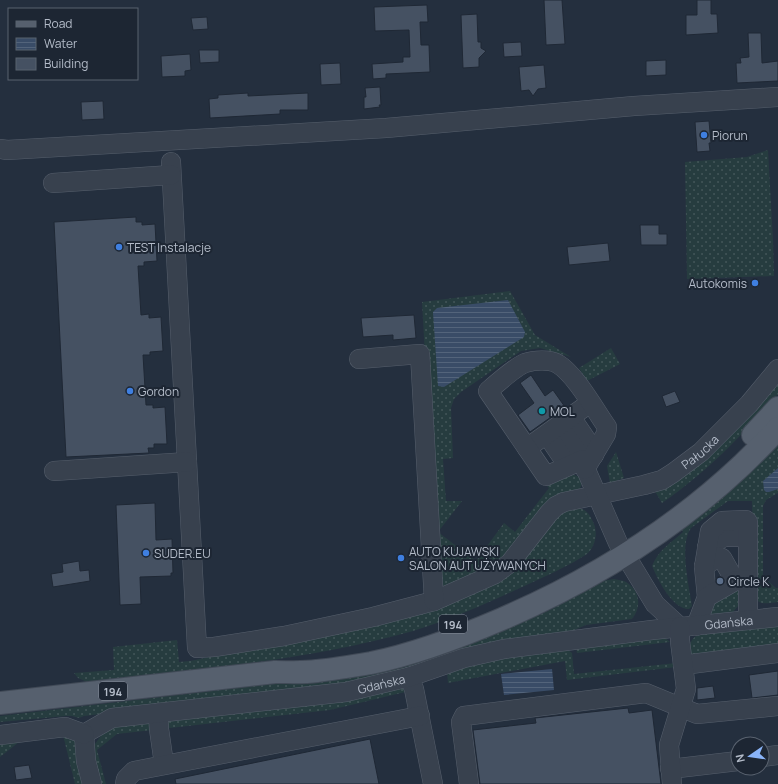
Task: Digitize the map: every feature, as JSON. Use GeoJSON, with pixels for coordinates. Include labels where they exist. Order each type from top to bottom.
{"type":"FeatureCollection","features":[{"type":"Feature","properties":{"kind":"main road","name":"194"},"geometry":{"type":"LineString","coordinates":[[621,549],[637,531],[710,476],[752,436],[778,408]]}},
{"type":"Feature","properties":{"kind":"main road","name":"194"},"geometry":{"type":"LineString","coordinates":[[621,549],[701,501],[728,478],[778,428]]}},
{"type":"Feature","properties":{"kind":"main road","name":"Gdańska"},"geometry":{"type":"LineString","coordinates":[[0,703],[275,672],[316,671],[372,663],[424,649],[481,628],[533,605],[559,593],[621,549]]}},
{"type":"Feature","properties":{"kind":"street"},"geometry":{"type":"LineString","coordinates":[[0,149],[7,150],[386,128],[634,106],[778,97]]}},
{"type":"Feature","properties":{"kind":"street"},"geometry":{"type":"LineString","coordinates":[[53,183],[171,168],[197,648],[214,647],[284,636],[434,601],[496,574],[510,563],[556,506],[564,502],[598,495]]}},
{"type":"Feature","properties":{"kind":"street"},"geometry":{"type":"LineString","coordinates":[[359,358],[420,354],[434,601]]}},
{"type":"Feature","properties":{"kind":"street","name":"Pałucka"},"geometry":{"type":"LineString","coordinates":[[598,495],[662,480],[673,473],[701,452],[749,404],[778,368]]}},
{"type":"Feature","properties":{"kind":"street"},"geometry":{"type":"LineString","coordinates":[[559,426],[607,427],[606,434],[581,461]]}},
{"type":"Feature","properties":{"kind":"street"},"geometry":{"type":"LineString","coordinates":[[559,426],[581,461]]}},
{"type":"Feature","properties":{"kind":"street"},"geometry":{"type":"LineString","coordinates":[[559,426],[581,461],[598,495],[621,549],[655,604],[688,626]]}},
{"type":"Feature","properties":{"kind":"street"},"geometry":{"type":"LineString","coordinates":[[54,471],[187,462]]}},
{"type":"Feature","properties":{"kind":"street"},"geometry":{"type":"LineString","coordinates":[[705,581],[710,531],[722,521],[746,520],[748,522],[748,537],[737,576]]}},
{"type":"Feature","properties":{"kind":"street"},"geometry":{"type":"LineString","coordinates":[[730,763],[671,777],[668,746],[686,689],[680,641],[688,626],[705,581],[719,558],[722,558],[737,576],[748,620]]}},
{"type":"Feature","properties":{"kind":"street"},"geometry":{"type":"LineString","coordinates":[[705,581],[737,576]]}},
{"type":"Feature","properties":{"kind":"street","name":"Gdańska"},"geometry":{"type":"LineString","coordinates":[[84,734],[112,718],[346,692],[410,676],[464,658],[504,648],[778,617]]}},
{"type":"Feature","properties":{"kind":"street"},"geometry":{"type":"LineString","coordinates":[[683,665],[778,653]]}},
{"type":"Feature","properties":{"kind":"street"},"geometry":{"type":"LineString","coordinates":[[410,676],[420,716],[433,784]]}},
{"type":"Feature","properties":{"kind":"street"},"geometry":{"type":"LineString","coordinates":[[469,784],[461,722],[464,716],[646,693],[697,714],[778,706]]}},
{"type":"Feature","properties":{"kind":"street"},"geometry":{"type":"LineString","coordinates":[[158,713],[158,729],[164,764]]}},
{"type":"Feature","properties":{"kind":"street"},"geometry":{"type":"LineString","coordinates":[[125,784],[126,779],[134,771],[164,764],[420,716]]}},
{"type":"Feature","properties":{"kind":"street"},"geometry":{"type":"LineString","coordinates":[[0,735],[65,727],[84,734],[86,761],[92,784]]}},
{"type":"Feature","properties":{"kind":"green space"},"geometry":{"type":"Polygon","coordinates":[[[768,150],[774,276],[687,279],[685,162],[747,157],[768,150]]]}},
{"type":"Feature","properties":{"kind":"green space"},"geometry":{"type":"Polygon","coordinates":[[[510,291],[535,335],[571,357],[540,348],[521,351],[461,392],[454,399],[451,408],[453,458],[443,459],[446,501],[462,501],[438,532],[476,561],[504,523],[515,532],[549,488],[543,482],[556,475],[564,473],[577,476],[581,480],[582,484],[578,491],[507,557],[489,571],[438,588],[422,302],[510,291]]]}},
{"type":"Feature","properties":{"kind":"green space"},"geometry":{"type":"Polygon","coordinates":[[[611,348],[620,364],[587,381],[579,368],[611,348]]]}},
{"type":"Feature","properties":{"kind":"green space"},"geometry":{"type":"Polygon","coordinates":[[[778,379],[778,394],[749,427],[707,467],[684,487],[662,503],[653,488],[778,379]]]}},
{"type":"Feature","properties":{"kind":"green space"},"geometry":{"type":"Polygon","coordinates":[[[778,441],[778,493],[766,500],[763,506],[763,575],[776,588],[778,588],[778,602],[762,603],[754,597],[752,501],[728,501],[691,528],[687,535],[685,555],[692,606],[689,609],[683,608],[666,593],[652,566],[655,560],[665,547],[683,532],[681,527],[778,441]]]}},
{"type":"Feature","properties":{"kind":"green space"},"geometry":{"type":"Polygon","coordinates":[[[616,452],[624,478],[610,483],[607,466],[616,452]]]}},
{"type":"Feature","properties":{"kind":"green space"},"geometry":{"type":"Polygon","coordinates":[[[576,507],[587,512],[592,520],[596,532],[594,544],[587,554],[574,562],[504,596],[459,615],[413,631],[333,650],[251,663],[87,682],[78,678],[74,673],[114,670],[113,647],[177,640],[179,662],[190,661],[319,635],[495,581],[556,514],[576,507]]]}},
{"type":"Feature","properties":{"kind":"green space"},"geometry":{"type":"Polygon","coordinates":[[[614,579],[624,581],[629,584],[636,593],[638,598],[638,609],[632,619],[586,625],[572,631],[449,657],[338,687],[84,716],[79,718],[66,716],[0,722],[0,716],[331,677],[489,636],[548,611],[602,581],[614,579]]]}},
{"type":"Feature","properties":{"kind":"green space"},"geometry":{"type":"Polygon","coordinates":[[[738,590],[739,605],[733,612],[711,614],[707,612],[708,605],[738,590]]]}},
{"type":"Feature","properties":{"kind":"green space"},"geometry":{"type":"Polygon","coordinates":[[[778,625],[778,647],[691,657],[691,643],[693,638],[700,633],[778,625]]]}},
{"type":"Feature","properties":{"kind":"green space"},"geometry":{"type":"Polygon","coordinates":[[[664,637],[670,642],[577,653],[576,647],[664,637]]]}},
{"type":"Feature","properties":{"kind":"green space"},"geometry":{"type":"Polygon","coordinates":[[[568,650],[572,653],[574,674],[676,663],[676,667],[567,680],[565,661],[448,683],[447,672],[471,663],[568,650]]]}},
{"type":"Feature","properties":{"kind":"green space"},"geometry":{"type":"Polygon","coordinates":[[[420,681],[422,688],[330,710],[117,734],[97,750],[106,784],[98,784],[91,758],[95,744],[103,733],[116,724],[420,681]]]}},
{"type":"Feature","properties":{"kind":"green space"},"geometry":{"type":"Polygon","coordinates":[[[0,731],[73,733],[86,784],[75,784],[63,735],[28,735],[0,757],[0,731]]]}},
{"type":"Feature","properties":{"kind":"water"},"geometry":{"type":"Polygon","coordinates":[[[508,300],[525,332],[524,337],[444,387],[438,386],[433,312],[437,308],[508,300]]]}},
{"type":"Feature","properties":{"kind":"water"},"geometry":{"type":"Polygon","coordinates":[[[778,468],[778,489],[766,492],[764,490],[763,481],[778,468]]]}},
{"type":"Feature","properties":{"kind":"water"},"geometry":{"type":"Polygon","coordinates":[[[552,669],[554,690],[504,695],[501,674],[552,669]]]}},
{"type":"Feature","properties":{"kind":"building"},"geometry":{"type":"Polygon","coordinates":[[[544,0],[562,0],[565,44],[546,45],[544,0]]]}},
{"type":"Feature","properties":{"kind":"building"},"geometry":{"type":"Polygon","coordinates":[[[697,0],[711,0],[711,14],[717,14],[718,33],[686,35],[686,15],[697,15],[697,0]]]}},
{"type":"Feature","properties":{"kind":"building"},"geometry":{"type":"Polygon","coordinates":[[[427,5],[428,22],[420,22],[421,45],[429,45],[430,72],[386,74],[386,78],[373,79],[372,64],[403,62],[403,57],[410,57],[409,30],[375,31],[374,7],[427,5]]]}},
{"type":"Feature","properties":{"kind":"building"},"geometry":{"type":"Polygon","coordinates":[[[477,14],[478,42],[481,42],[481,48],[486,51],[479,58],[479,67],[463,68],[461,15],[477,14]]]}},
{"type":"Feature","properties":{"kind":"building"},"geometry":{"type":"Polygon","coordinates":[[[207,17],[208,29],[193,30],[191,18],[207,17]]]}},
{"type":"Feature","properties":{"kind":"building"},"geometry":{"type":"Polygon","coordinates":[[[748,33],[761,33],[762,63],[778,61],[778,81],[737,83],[736,63],[741,63],[740,58],[749,57],[748,33]]]}},
{"type":"Feature","properties":{"kind":"building"},"geometry":{"type":"Polygon","coordinates":[[[521,42],[522,56],[504,57],[503,43],[521,42]]]}},
{"type":"Feature","properties":{"kind":"building"},"geometry":{"type":"Polygon","coordinates":[[[199,50],[219,50],[219,62],[200,63],[199,50]]]}},
{"type":"Feature","properties":{"kind":"building"},"geometry":{"type":"Polygon","coordinates":[[[190,54],[191,70],[185,71],[185,76],[162,77],[161,56],[190,54]]]}},
{"type":"Feature","properties":{"kind":"building"},"geometry":{"type":"Polygon","coordinates":[[[666,60],[666,75],[646,76],[646,61],[666,60]]]}},
{"type":"Feature","properties":{"kind":"building"},"geometry":{"type":"Polygon","coordinates":[[[340,63],[341,84],[321,85],[320,64],[340,63]]]}},
{"type":"Feature","properties":{"kind":"building"},"geometry":{"type":"Polygon","coordinates":[[[544,65],[546,88],[538,89],[533,96],[529,90],[521,91],[519,67],[544,65]]]}},
{"type":"Feature","properties":{"kind":"building"},"geometry":{"type":"Polygon","coordinates":[[[380,87],[380,107],[364,109],[364,97],[366,97],[365,88],[380,87]]]}},
{"type":"Feature","properties":{"kind":"building"},"geometry":{"type":"Polygon","coordinates":[[[248,93],[248,96],[308,93],[308,110],[280,110],[280,114],[210,118],[209,99],[218,98],[218,95],[248,93]]]}},
{"type":"Feature","properties":{"kind":"building"},"geometry":{"type":"Polygon","coordinates":[[[103,101],[104,119],[82,120],[81,102],[103,101]]]}},
{"type":"Feature","properties":{"kind":"building"},"geometry":{"type":"Polygon","coordinates":[[[709,121],[711,143],[709,143],[710,151],[697,152],[695,122],[709,121]]]}},
{"type":"Feature","properties":{"kind":"building"},"geometry":{"type":"Polygon","coordinates":[[[136,217],[136,222],[142,222],[142,225],[155,224],[157,261],[144,262],[144,266],[138,266],[141,315],[149,314],[149,318],[161,317],[163,351],[150,352],[150,355],[143,355],[146,405],[153,405],[153,408],[165,407],[167,444],[154,444],[154,448],[148,448],[149,453],[66,457],[54,222],[136,217]]]}},
{"type":"Feature","properties":{"kind":"building"},"geometry":{"type":"Polygon","coordinates":[[[640,225],[659,225],[659,234],[667,234],[667,245],[641,245],[640,225]]]}},
{"type":"Feature","properties":{"kind":"building"},"geometry":{"type":"Polygon","coordinates":[[[608,243],[610,261],[569,265],[567,247],[608,243]]]}},
{"type":"Feature","properties":{"kind":"building"},"geometry":{"type":"Polygon","coordinates":[[[414,315],[416,338],[393,340],[393,335],[363,337],[361,318],[414,315]]]}},
{"type":"Feature","properties":{"kind":"building","name":"MOL"},"geometry":{"type":"Polygon","coordinates":[[[531,375],[545,396],[553,390],[565,407],[530,432],[518,415],[534,403],[520,383],[531,375]]]}},
{"type":"Feature","properties":{"kind":"building"},"geometry":{"type":"Polygon","coordinates":[[[675,391],[680,402],[666,407],[662,396],[675,391]]]}},
{"type":"Feature","properties":{"kind":"building"},"geometry":{"type":"Polygon","coordinates":[[[155,503],[156,540],[172,539],[173,573],[171,573],[171,576],[140,577],[141,604],[120,605],[116,505],[155,503]]]}},
{"type":"Feature","properties":{"kind":"building"},"geometry":{"type":"Polygon","coordinates":[[[79,561],[80,571],[89,570],[90,581],[53,587],[51,574],[63,572],[62,564],[79,561]]]}},
{"type":"Feature","properties":{"kind":"building"},"geometry":{"type":"Polygon","coordinates":[[[778,671],[778,695],[752,698],[749,675],[778,671]]]}},
{"type":"Feature","properties":{"kind":"building"},"geometry":{"type":"Polygon","coordinates":[[[713,686],[715,698],[697,700],[697,688],[713,686]]]}},
{"type":"Feature","properties":{"kind":"building"},"geometry":{"type":"Polygon","coordinates":[[[628,708],[629,713],[652,710],[661,784],[480,784],[473,730],[536,723],[535,718],[628,708]]]}},
{"type":"Feature","properties":{"kind":"building"},"geometry":{"type":"Polygon","coordinates":[[[370,739],[379,784],[176,784],[175,779],[370,739]]]}},
{"type":"Feature","properties":{"kind":"building"},"geometry":{"type":"Polygon","coordinates":[[[29,765],[32,778],[16,780],[14,767],[29,765]]]}},
{"type":"Feature","properties":{"kind":"place","name":"Piorun"},"geometry":{"type":"Point","coordinates":[704,135]}},
{"type":"Feature","properties":{"kind":"place","name":"TEST Instalacje"},"geometry":{"type":"Point","coordinates":[119,247]}},
{"type":"Feature","properties":{"kind":"place","name":"Autokomis"},"geometry":{"type":"Point","coordinates":[755,283]}},
{"type":"Feature","properties":{"kind":"place","name":"Gordon"},"geometry":{"type":"Point","coordinates":[130,391]}},
{"type":"Feature","properties":{"kind":"place","name":"MOL"},"geometry":{"type":"Point","coordinates":[542,411]}},
{"type":"Feature","properties":{"kind":"place","name":"SUDER.EU"},"geometry":{"type":"Point","coordinates":[146,553]}},
{"type":"Feature","properties":{"kind":"place","name":"AUTO KUJAWSKI SALON AUT UŻYWANYCH"},"geometry":{"type":"Point","coordinates":[401,558]}},
{"type":"Feature","properties":{"kind":"place","name":"Circle K"},"geometry":{"type":"Point","coordinates":[720,581]}}]}
